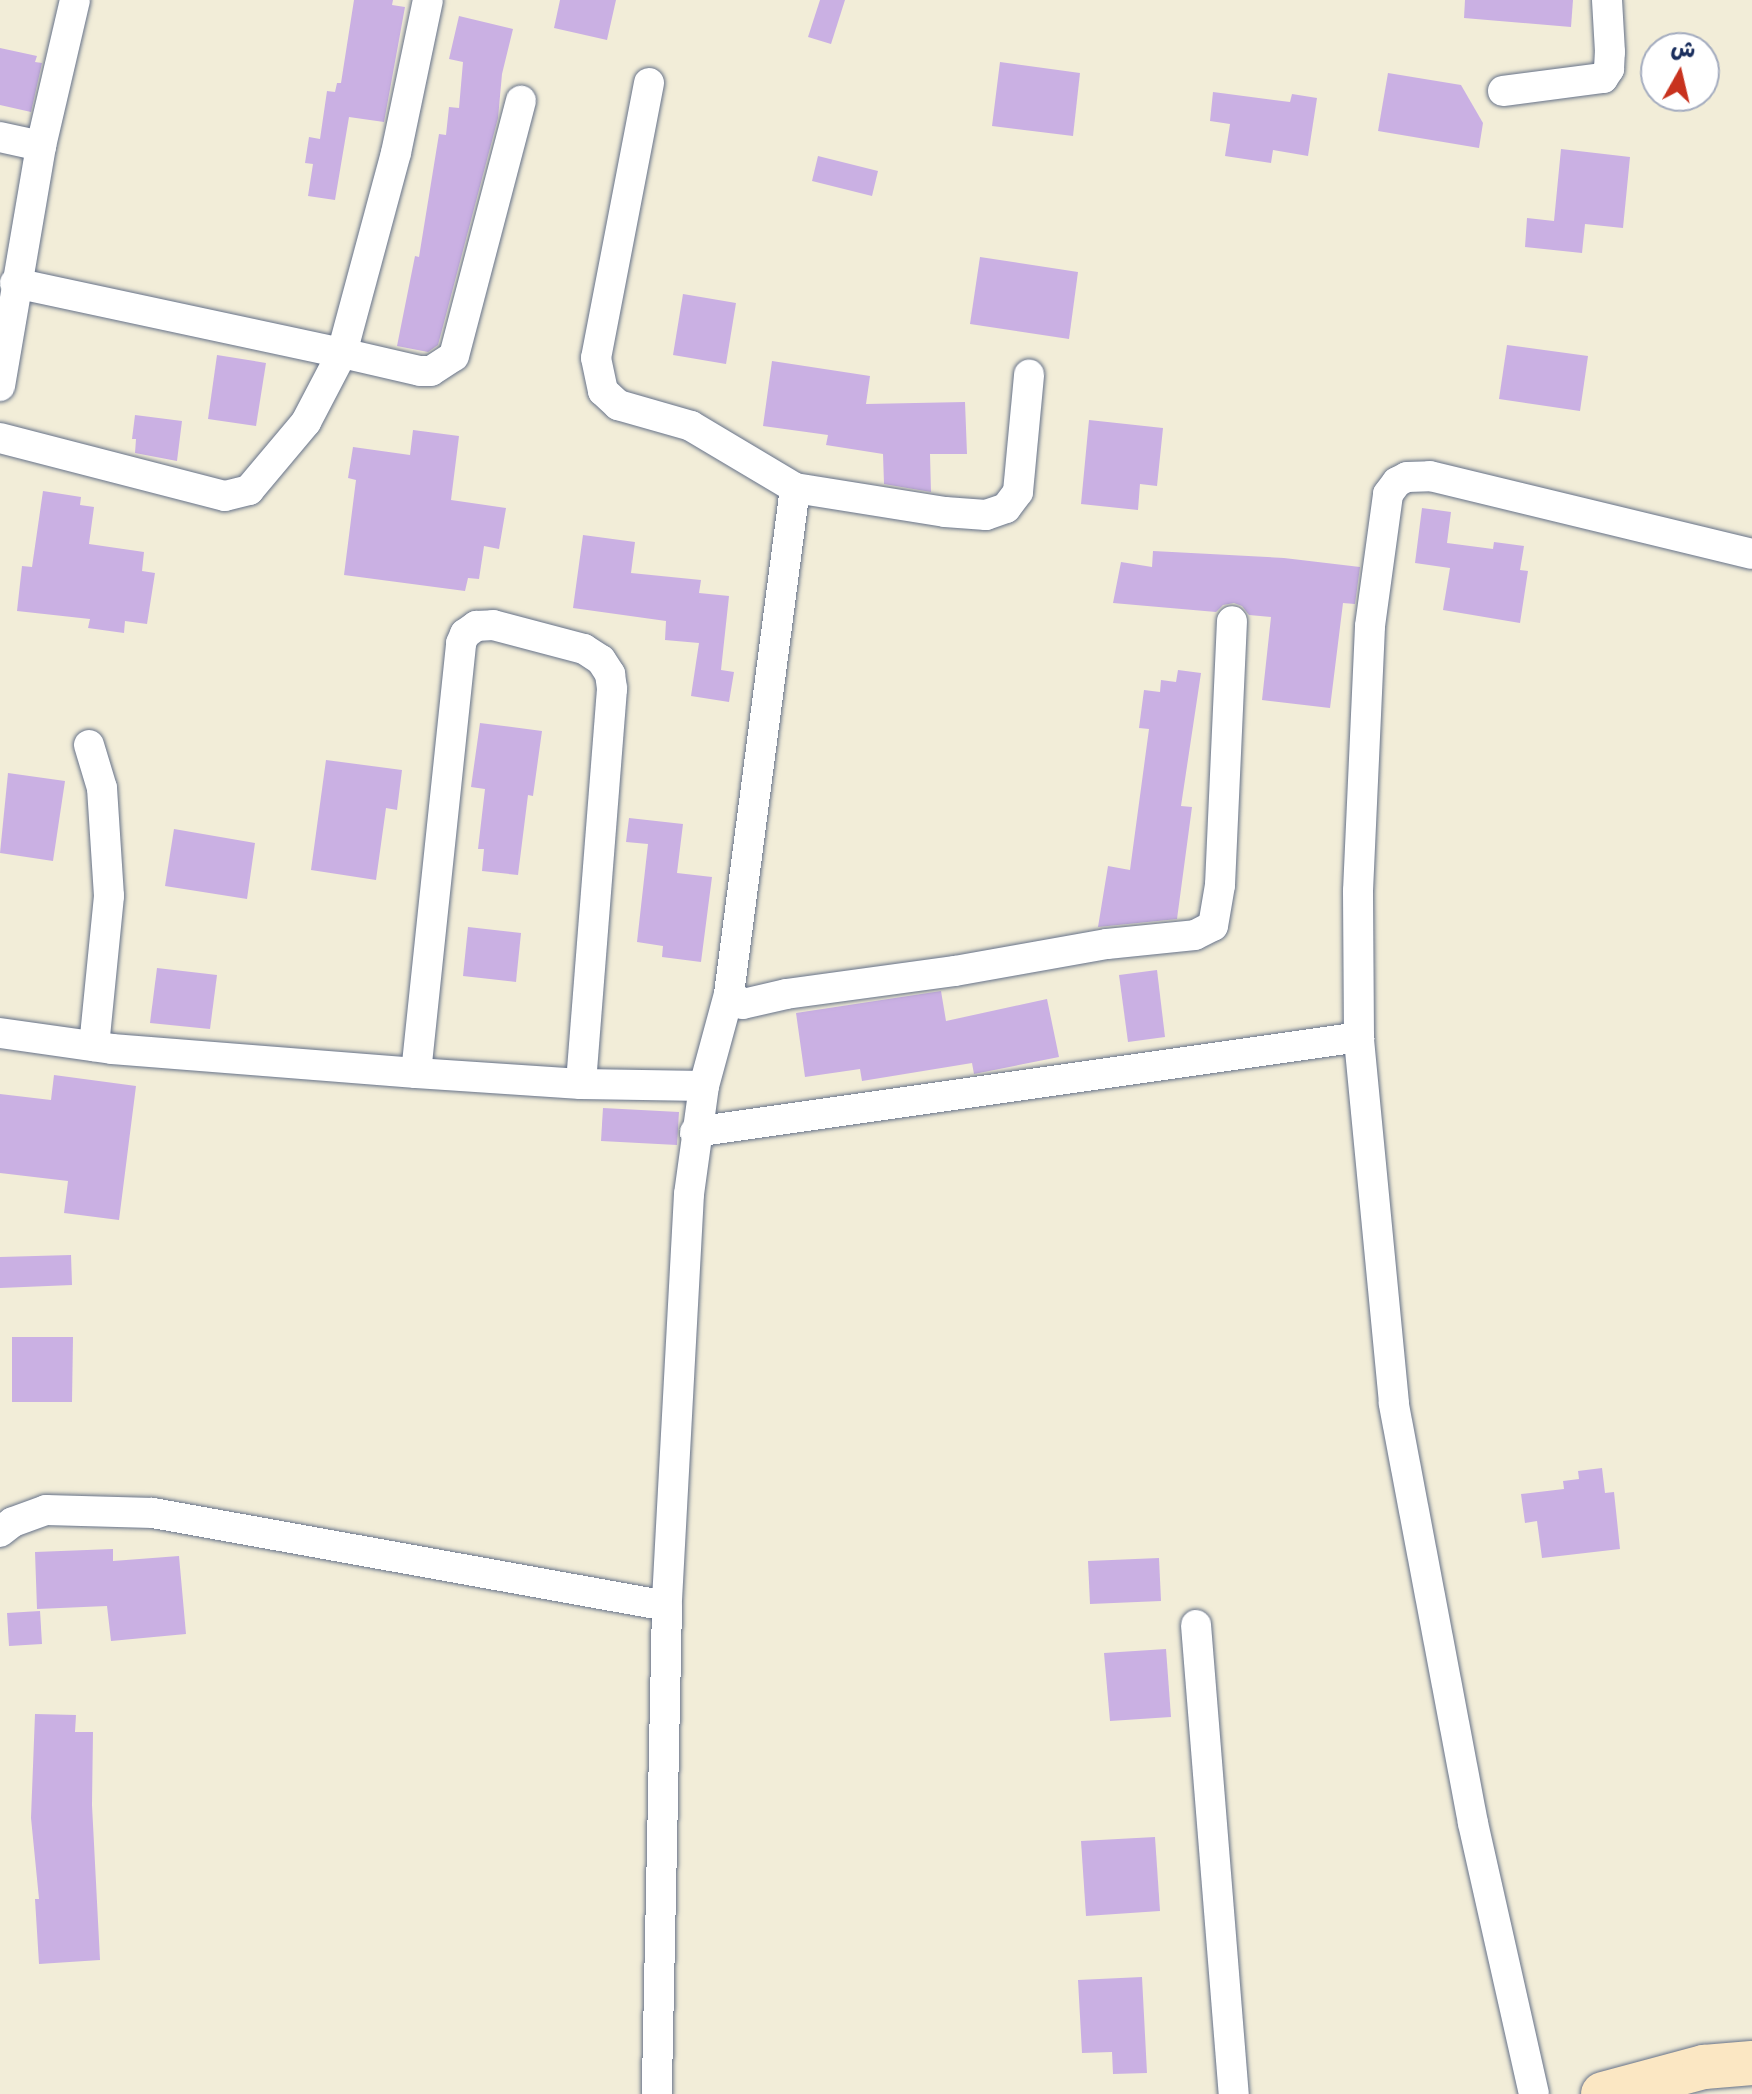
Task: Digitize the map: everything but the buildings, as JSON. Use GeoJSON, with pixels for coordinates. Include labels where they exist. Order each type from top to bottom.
{"type":"FeatureCollection","features":[{"type":"Feature","properties":{"kind":"main road"},"geometry":{"type":"LineString","coordinates":[[1603,2094],[1704,2067],[1752,2063]]}},
{"type":"Feature","properties":{"kind":"street"},"geometry":{"type":"LineString","coordinates":[[0,386],[15,283],[41,146],[75,0]]}},
{"type":"Feature","properties":{"kind":"street"},"geometry":{"type":"LineString","coordinates":[[0,438],[225,496],[249,490],[306,422],[342,353],[396,153],[428,0]]}},
{"type":"Feature","properties":{"kind":"street"},"geometry":{"type":"LineString","coordinates":[[1503,91],[1603,78],[1609,69],[1610,52],[1607,0]]}},
{"type":"Feature","properties":{"kind":"street"},"geometry":{"type":"LineString","coordinates":[[649,83],[596,358],[603,391],[618,405],[691,426],[795,488],[945,512],[986,515],[1006,508],[1018,492],[1029,375]]}},
{"type":"Feature","properties":{"kind":"street"},"geometry":{"type":"LineString","coordinates":[[15,283],[431,371],[454,356],[521,101]]}},
{"type":"Feature","properties":{"kind":"street"},"geometry":{"type":"LineString","coordinates":[[0,137],[41,146]]}},
{"type":"Feature","properties":{"kind":"street"},"geometry":{"type":"LineString","coordinates":[[1534,2094],[1473,1823],[1394,1403],[1359,1037],[1358,891],[1370,626],[1388,494],[1397,482],[1407,477],[1430,476],[1752,554]]}},
{"type":"Feature","properties":{"kind":"street"},"geometry":{"type":"LineString","coordinates":[[657,2094],[667,1606],[695,1132],[729,994],[795,488]]}},
{"type":"Feature","properties":{"kind":"street"},"geometry":{"type":"LineString","coordinates":[[729,994],[743,1004],[786,994],[955,971],[1107,944],[1195,935],[1213,926],[1220,885],[1232,621]]}},
{"type":"Feature","properties":{"kind":"street"},"geometry":{"type":"LineString","coordinates":[[416,1073],[461,643],[465,634],[476,626],[493,625],[584,649],[601,660],[610,674],[612,689],[581,1084]]}},
{"type":"Feature","properties":{"kind":"street"},"geometry":{"type":"LineString","coordinates":[[89,745],[102,788],[109,896],[94,1046]]}},
{"type":"Feature","properties":{"kind":"street"},"geometry":{"type":"LineString","coordinates":[[0,1033],[94,1046],[416,1073],[581,1084],[704,1086]]}},
{"type":"Feature","properties":{"kind":"street"},"geometry":{"type":"LineString","coordinates":[[695,1132],[1359,1037]]}},
{"type":"Feature","properties":{"kind":"street"},"geometry":{"type":"LineString","coordinates":[[0,1532],[13,1522],[46,1510],[153,1513],[667,1606]]}},
{"type":"Feature","properties":{"kind":"street"},"geometry":{"type":"LineString","coordinates":[[1196,1625],[1234,2094]]}}]}
